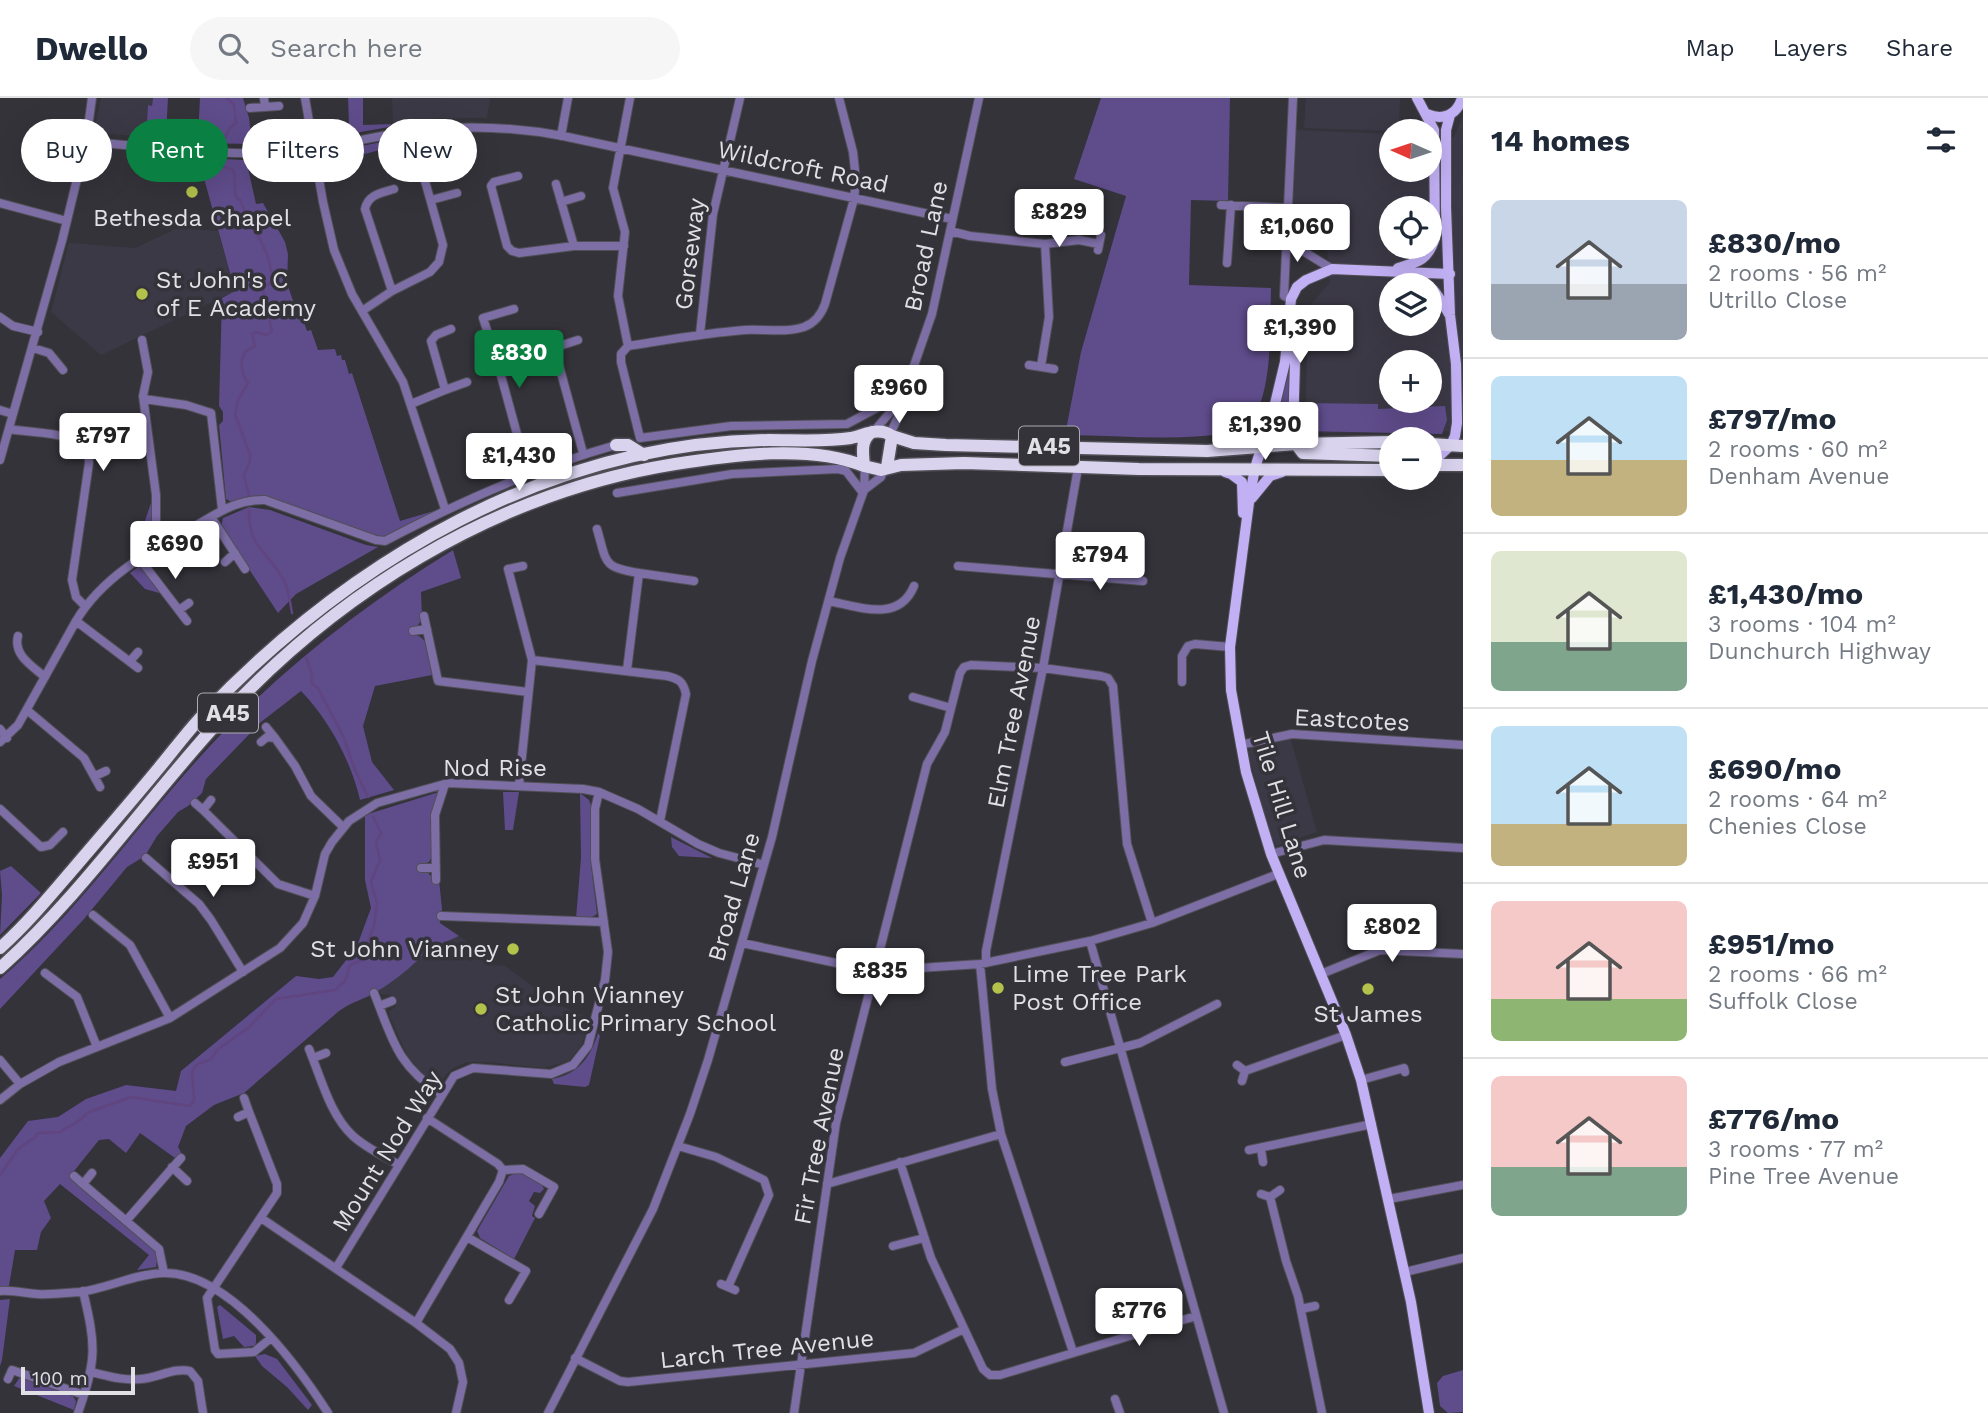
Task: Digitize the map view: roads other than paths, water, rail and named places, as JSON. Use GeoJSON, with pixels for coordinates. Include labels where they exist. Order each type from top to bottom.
{"type":"FeatureCollection","features":[{"type":"Feature","properties":{"kind":"highway","name":"A45"},"geometry":{"type":"LineString","coordinates":[[0,948],[44,903],[202,716],[281,639],[400,552],[520,491],[597,465],[704,444],[847,438],[873,431]]}},
{"type":"Feature","properties":{"kind":"highway"},"geometry":{"type":"LineString","coordinates":[[873,431],[891,435],[886,468],[875,470],[864,466],[863,444],[867,435],[873,431]]}},
{"type":"Feature","properties":{"kind":"highway","name":"A45"},"geometry":{"type":"LineString","coordinates":[[891,435],[914,443],[946,445],[1207,451],[1296,444],[1379,442]]}},
{"type":"Feature","properties":{"kind":"highway"},"geometry":{"type":"LineString","coordinates":[[616,445],[628,444],[644,454]]}},
{"type":"Feature","properties":{"kind":"highway"},"geometry":{"type":"LineString","coordinates":[[1296,444],[1303,453],[1379,456]]}},
{"type":"Feature","properties":{"kind":"highway","name":"A45"},"geometry":{"type":"LineString","coordinates":[[0,968],[56,911],[212,729],[275,666],[328,620],[407,564],[534,500],[626,474],[709,459],[777,455],[837,456],[864,466]]}},
{"type":"Feature","properties":{"kind":"highway","name":"A45"},"geometry":{"type":"LineString","coordinates":[[886,468],[964,463],[1078,468],[1379,470]]}},
{"type":"Feature","properties":{"kind":"highway"},"geometry":{"type":"LineString","coordinates":[[1442,465],[1463,465]]}},
{"type":"Feature","properties":{"kind":"main road"},"geometry":{"type":"LineString","coordinates":[[1388,271],[1419,262],[1431,251],[1435,238],[1434,130],[1417,98]]}},
{"type":"Feature","properties":{"kind":"main road"},"geometry":{"type":"LineString","coordinates":[[1462,101],[1450,115],[1445,142],[1450,315],[1463,398]]}},
{"type":"Feature","properties":{"kind":"main road"},"geometry":{"type":"LineString","coordinates":[[1427,114],[1436,117],[1450,115]]}},
{"type":"Feature","properties":{"kind":"main road"},"geometry":{"type":"LineString","coordinates":[[1296,444],[1293,431],[1295,362],[1287,298],[1306,280],[1332,269],[1450,274]]}},
{"type":"Feature","properties":{"kind":"main road"},"geometry":{"type":"LineString","coordinates":[[1388,271],[1422,279],[1433,288],[1450,315]]}},
{"type":"Feature","properties":{"kind":"main road","name":"Tile Hill Lane"},"geometry":{"type":"LineString","coordinates":[[1287,298],[1285,362],[1255,468],[1249,503],[1230,647],[1231,690],[1240,745],[1270,855],[1346,1035],[1362,1080],[1405,1272],[1429,1413]]}},
{"type":"Feature","properties":{"kind":"main road"},"geometry":{"type":"LineString","coordinates":[[1442,457],[1457,446],[1456,364]]}},
{"type":"Feature","properties":{"kind":"main road"},"geometry":{"type":"LineString","coordinates":[[1207,451],[1240,444],[1255,435],[1268,422]]}},
{"type":"Feature","properties":{"kind":"main road","name":"Tile Hill Lane"},"geometry":{"type":"LineString","coordinates":[[1210,468],[1231,474],[1242,482],[1246,530]]}},
{"type":"Feature","properties":{"kind":"main road"},"geometry":{"type":"LineString","coordinates":[[1249,503],[1270,477],[1279,472],[1310,468]]}},
{"type":"Feature","properties":{"kind":"street"},"geometry":{"type":"LineString","coordinates":[[89,119],[92,98]]}},
{"type":"Feature","properties":{"kind":"street"},"geometry":{"type":"LineString","coordinates":[[305,98],[309,119]]}},
{"type":"Feature","properties":{"kind":"street"},"geometry":{"type":"LineString","coordinates":[[561,136],[568,98]]}},
{"type":"Feature","properties":{"kind":"street"},"geometry":{"type":"LineString","coordinates":[[628,346],[618,296],[625,232],[613,188],[631,98]]}},
{"type":"Feature","properties":{"kind":"street","name":"Gorseway"},"geometry":{"type":"LineString","coordinates":[[700,334],[711,227],[740,98]]}},
{"type":"Feature","properties":{"kind":"street"},"geometry":{"type":"LineString","coordinates":[[839,98],[854,159],[854,198],[825,304],[814,322],[793,329],[700,334],[628,346],[621,354],[621,362],[639,436],[645,439],[699,428],[847,424],[886,403],[899,402]]}},
{"type":"Feature","properties":{"kind":"street","name":"Broad Lane"},"geometry":{"type":"LineString","coordinates":[[873,431],[899,402],[932,314],[979,98]]}},
{"type":"Feature","properties":{"kind":"street","name":"Tile Hill Lane"},"geometry":{"type":"LineString","coordinates":[[1287,298],[1293,98]]}},
{"type":"Feature","properties":{"kind":"street"},"geometry":{"type":"LineString","coordinates":[[250,108],[265,103],[279,106]]}},
{"type":"Feature","properties":{"kind":"street","name":"Wildcroft Road"},"geometry":{"type":"LineString","coordinates":[[364,140],[451,127],[501,127],[561,136],[953,219]]}},
{"type":"Feature","properties":{"kind":"street","name":"Wildcroft Road"},"geometry":{"type":"LineString","coordinates":[[112,144],[242,152]]}},
{"type":"Feature","properties":{"kind":"street"},"geometry":{"type":"LineString","coordinates":[[518,176],[494,182],[491,186],[509,249],[519,253],[574,246],[624,246]]}},
{"type":"Feature","properties":{"kind":"street"},"geometry":{"type":"LineString","coordinates":[[0,460],[38,332],[76,182]]}},
{"type":"Feature","properties":{"kind":"street"},"geometry":{"type":"LineString","coordinates":[[321,182],[334,250],[343,275],[402,379],[445,509]]}},
{"type":"Feature","properties":{"kind":"street"},"geometry":{"type":"LineString","coordinates":[[362,311],[392,291],[430,272],[442,256],[443,245],[425,182]]}},
{"type":"Feature","properties":{"kind":"street"},"geometry":{"type":"LineString","coordinates":[[556,184],[574,246]]}},
{"type":"Feature","properties":{"kind":"street"},"geometry":{"type":"LineString","coordinates":[[392,291],[365,209],[366,202],[373,196],[394,189]]}},
{"type":"Feature","properties":{"kind":"street"},"geometry":{"type":"LineString","coordinates":[[431,200],[457,193]]}},
{"type":"Feature","properties":{"kind":"street"},"geometry":{"type":"LineString","coordinates":[[561,202],[580,196]]}},
{"type":"Feature","properties":{"kind":"street"},"geometry":{"type":"LineString","coordinates":[[0,203],[67,221]]}},
{"type":"Feature","properties":{"kind":"street"},"geometry":{"type":"LineString","coordinates":[[1221,205],[1289,208]]}},
{"type":"Feature","properties":{"kind":"street"},"geometry":{"type":"LineString","coordinates":[[1227,263],[1232,250],[1231,205]]}},
{"type":"Feature","properties":{"kind":"street"},"geometry":{"type":"LineString","coordinates":[[1288,231],[1303,251],[1332,269]]}},
{"type":"Feature","properties":{"kind":"street"},"geometry":{"type":"LineString","coordinates":[[950,232],[1045,244],[1079,240],[1099,243]]}},
{"type":"Feature","properties":{"kind":"street"},"geometry":{"type":"LineString","coordinates":[[1041,366],[1049,317],[1045,244]]}},
{"type":"Feature","properties":{"kind":"street"},"geometry":{"type":"LineString","coordinates":[[514,309],[483,318],[498,361],[527,474]]}},
{"type":"Feature","properties":{"kind":"street"},"geometry":{"type":"LineString","coordinates":[[0,317],[13,326],[38,332]]}},
{"type":"Feature","properties":{"kind":"street"},"geometry":{"type":"LineString","coordinates":[[445,390],[431,341],[436,335],[452,329]]}},
{"type":"Feature","properties":{"kind":"street"},"geometry":{"type":"LineString","coordinates":[[531,355],[578,340]]}},
{"type":"Feature","properties":{"kind":"street"},"geometry":{"type":"LineString","coordinates":[[146,345],[148,376],[144,399],[156,495],[156,547]]}},
{"type":"Feature","properties":{"kind":"street"},"geometry":{"type":"LineString","coordinates":[[554,347],[583,453]]}},
{"type":"Feature","properties":{"kind":"street"},"geometry":{"type":"LineString","coordinates":[[33,348],[49,353],[62,370]]}},
{"type":"Feature","properties":{"kind":"street"},"geometry":{"type":"LineString","coordinates":[[1029,365],[1054,369]]}},
{"type":"Feature","properties":{"kind":"street"},"geometry":{"type":"LineString","coordinates":[[411,404],[467,382]]}},
{"type":"Feature","properties":{"kind":"street"},"geometry":{"type":"LineString","coordinates":[[144,399],[202,408],[216,416],[222,509]]}},
{"type":"Feature","properties":{"kind":"street","name":"Broad Lane"},"geometry":{"type":"LineString","coordinates":[[891,435],[900,413],[899,402]]}},
{"type":"Feature","properties":{"kind":"street"},"geometry":{"type":"LineString","coordinates":[[0,410],[13,414]]}},
{"type":"Feature","properties":{"kind":"street"},"geometry":{"type":"LineString","coordinates":[[9,429],[75,439],[88,452],[89,463],[72,580],[76,597],[85,606]]}},
{"type":"Feature","properties":{"kind":"street"},"geometry":{"type":"LineString","coordinates":[[4,740],[27,710],[85,606],[101,588],[139,558],[222,509],[251,499],[265,500],[385,541],[445,509],[527,474],[583,453],[616,445]]}},
{"type":"Feature","properties":{"kind":"street","name":"Broad Lane"},"geometry":{"type":"LineString","coordinates":[[548,1413],[648,1220],[678,1146],[708,1060],[764,865],[840,558],[863,492],[864,466]]}},
{"type":"Feature","properties":{"kind":"street","name":"Broad Lane"},"geometry":{"type":"LineString","coordinates":[[863,492],[881,477],[886,468]]}},
{"type":"Feature","properties":{"kind":"street","name":"Elm Tree Avenue"},"geometry":{"type":"LineString","coordinates":[[1073,1352],[1001,1134],[992,1089],[984,964],[1043,668],[1078,468]]}},
{"type":"Feature","properties":{"kind":"street"},"geometry":{"type":"LineString","coordinates":[[617,493],[732,474],[838,469],[846,471],[863,492]]}},
{"type":"Feature","properties":{"kind":"street"},"geometry":{"type":"LineString","coordinates":[[211,517],[245,569]]}},
{"type":"Feature","properties":{"kind":"street"},"geometry":{"type":"LineString","coordinates":[[597,529],[606,561],[619,570],[697,582]]}},
{"type":"Feature","properties":{"kind":"street"},"geometry":{"type":"LineString","coordinates":[[225,562],[235,553]]}},
{"type":"Feature","properties":{"kind":"street"},"geometry":{"type":"LineString","coordinates":[[139,558],[187,621]]}},
{"type":"Feature","properties":{"kind":"street"},"geometry":{"type":"LineString","coordinates":[[519,785],[532,660],[507,565],[523,566]]}},
{"type":"Feature","properties":{"kind":"street"},"geometry":{"type":"LineString","coordinates":[[958,566],[1143,581]]}},
{"type":"Feature","properties":{"kind":"street"},"geometry":{"type":"LineString","coordinates":[[627,670],[639,573]]}},
{"type":"Feature","properties":{"kind":"street"},"geometry":{"type":"LineString","coordinates":[[829,601],[870,609],[891,609],[903,604],[914,586]]}},
{"type":"Feature","properties":{"kind":"street"},"geometry":{"type":"LineString","coordinates":[[180,610],[189,603]]}},
{"type":"Feature","properties":{"kind":"street"},"geometry":{"type":"LineString","coordinates":[[424,616],[438,681],[528,692]]}},
{"type":"Feature","properties":{"kind":"street"},"geometry":{"type":"LineString","coordinates":[[76,621],[138,668]]}},
{"type":"Feature","properties":{"kind":"street"},"geometry":{"type":"LineString","coordinates":[[413,631],[427,629]]}},
{"type":"Feature","properties":{"kind":"street"},"geometry":{"type":"LineString","coordinates":[[13,642],[23,658],[45,677]]}},
{"type":"Feature","properties":{"kind":"street"},"geometry":{"type":"LineString","coordinates":[[1182,682],[1182,656],[1188,646],[1195,644],[1230,647]]}},
{"type":"Feature","properties":{"kind":"street"},"geometry":{"type":"LineString","coordinates":[[130,661],[138,652]]}},
{"type":"Feature","properties":{"kind":"street"},"geometry":{"type":"LineString","coordinates":[[532,660],[627,670],[680,679],[686,694],[660,821]]}},
{"type":"Feature","properties":{"kind":"street","name":"Fir Tree Avenue"},"geometry":{"type":"LineString","coordinates":[[793,1413],[836,1123],[927,764],[945,732],[960,673],[964,667],[1043,668]]}},
{"type":"Feature","properties":{"kind":"street"},"geometry":{"type":"LineString","coordinates":[[1043,668],[1101,676],[1111,683],[1127,844],[1152,923]]}},
{"type":"Feature","properties":{"kind":"street"},"geometry":{"type":"LineString","coordinates":[[913,697],[951,708]]}},
{"type":"Feature","properties":{"kind":"street"},"geometry":{"type":"LineString","coordinates":[[27,710],[84,758],[100,787]]}},
{"type":"Feature","properties":{"kind":"street"},"geometry":{"type":"LineString","coordinates":[[265,727],[295,766],[311,796],[343,827]]}},
{"type":"Feature","properties":{"kind":"street"},"geometry":{"type":"LineString","coordinates":[[0,729],[4,740]]}},
{"type":"Feature","properties":{"kind":"street","name":"Eastcotes"},"geometry":{"type":"LineString","coordinates":[[1240,745],[1292,734],[1463,745]]}},
{"type":"Feature","properties":{"kind":"street"},"geometry":{"type":"LineString","coordinates":[[261,742],[267,737],[275,738]]}},
{"type":"Feature","properties":{"kind":"street"},"geometry":{"type":"LineString","coordinates":[[95,776],[106,771]]}},
{"type":"Feature","properties":{"kind":"street"},"geometry":{"type":"LineString","coordinates":[[436,880],[435,816],[445,783]]}},
{"type":"Feature","properties":{"kind":"street","name":"Nod Rise"},"geometry":{"type":"LineString","coordinates":[[0,1100],[20,1084],[59,1062],[170,1018],[270,956],[294,936],[303,923],[315,897],[325,854],[343,827],[361,811],[374,805],[445,783],[519,785],[599,792],[660,821],[698,844],[719,853],[764,865]]}},
{"type":"Feature","properties":{"kind":"street","name":"Mount Nod Way"},"geometry":{"type":"LineString","coordinates":[[336,1268],[454,1076],[466,1069],[480,1068],[547,1074],[559,1072],[573,1065],[588,1046],[605,981],[608,952],[595,859],[595,818],[599,792]]}},
{"type":"Feature","properties":{"kind":"street"},"geometry":{"type":"LineString","coordinates":[[203,810],[211,800]]}},
{"type":"Feature","properties":{"kind":"street"},"geometry":{"type":"LineString","coordinates":[[195,803],[278,884],[315,897]]}},
{"type":"Feature","properties":{"kind":"street"},"geometry":{"type":"LineString","coordinates":[[0,808],[41,847],[50,845],[63,832]]}},
{"type":"Feature","properties":{"kind":"street"},"geometry":{"type":"LineString","coordinates":[[1270,855],[1320,840],[1463,848]]}},
{"type":"Feature","properties":{"kind":"street"},"geometry":{"type":"LineString","coordinates":[[146,858],[199,904],[243,972]]}},
{"type":"Feature","properties":{"kind":"street"},"geometry":{"type":"LineString","coordinates":[[421,868],[435,868]]}},
{"type":"Feature","properties":{"kind":"street"},"geometry":{"type":"LineString","coordinates":[[742,943],[874,971],[984,964],[1090,941],[1152,923],[1278,874]]}},
{"type":"Feature","properties":{"kind":"street"},"geometry":{"type":"LineString","coordinates":[[93,915],[130,945],[170,1018]]}},
{"type":"Feature","properties":{"kind":"street"},"geometry":{"type":"LineString","coordinates":[[441,916],[604,922]]}},
{"type":"Feature","properties":{"kind":"street"},"geometry":{"type":"LineString","coordinates":[[1090,941],[1224,1413]]}},
{"type":"Feature","properties":{"kind":"street"},"geometry":{"type":"LineString","coordinates":[[1321,974],[1380,950],[1463,954]]}},
{"type":"Feature","properties":{"kind":"street"},"geometry":{"type":"LineString","coordinates":[[45,973],[77,997],[97,1047]]}},
{"type":"Feature","properties":{"kind":"street"},"geometry":{"type":"LineString","coordinates":[[374,993],[403,1061],[419,1080],[441,1094]]}},
{"type":"Feature","properties":{"kind":"street"},"geometry":{"type":"LineString","coordinates":[[379,1006],[392,1001]]}},
{"type":"Feature","properties":{"kind":"street"},"geometry":{"type":"LineString","coordinates":[[1065,1062],[1147,1040],[1217,1004]]}},
{"type":"Feature","properties":{"kind":"street"},"geometry":{"type":"LineString","coordinates":[[1245,1071],[1346,1035]]}},
{"type":"Feature","properties":{"kind":"street"},"geometry":{"type":"LineString","coordinates":[[326,1053],[311,1054],[342,1125],[359,1142],[399,1165]]}},
{"type":"Feature","properties":{"kind":"street"},"geometry":{"type":"LineString","coordinates":[[0,1060],[20,1084]]}},
{"type":"Feature","properties":{"kind":"street"},"geometry":{"type":"LineString","coordinates":[[1237,1065],[1245,1071]]}},
{"type":"Feature","properties":{"kind":"street"},"geometry":{"type":"LineString","coordinates":[[1362,1080],[1404,1068],[1405,1072]]}},
{"type":"Feature","properties":{"kind":"street"},"geometry":{"type":"LineString","coordinates":[[1242,1082],[1245,1071]]}},
{"type":"Feature","properties":{"kind":"street"},"geometry":{"type":"LineString","coordinates":[[244,1098],[278,1188],[207,1298],[215,1350],[218,1354],[254,1352],[271,1338]]}},
{"type":"Feature","properties":{"kind":"street"},"geometry":{"type":"LineString","coordinates":[[238,1117],[249,1112]]}},
{"type":"Feature","properties":{"kind":"street"},"geometry":{"type":"LineString","coordinates":[[427,1118],[498,1164],[503,1170]]}},
{"type":"Feature","properties":{"kind":"street"},"geometry":{"type":"LineString","coordinates":[[1248,1150],[1372,1124]]}},
{"type":"Feature","properties":{"kind":"street"},"geometry":{"type":"LineString","coordinates":[[827,1184],[1001,1134]]}},
{"type":"Feature","properties":{"kind":"street"},"geometry":{"type":"LineString","coordinates":[[678,1146],[716,1157],[764,1180],[768,1185],[769,1195],[728,1287]]}},
{"type":"Feature","properties":{"kind":"street"},"geometry":{"type":"LineString","coordinates":[[1261,1149],[1263,1162]]}},
{"type":"Feature","properties":{"kind":"street"},"geometry":{"type":"LineString","coordinates":[[126,1221],[181,1158]]}},
{"type":"Feature","properties":{"kind":"street"},"geometry":{"type":"LineString","coordinates":[[900,1162],[924,1238],[983,1369],[990,1376],[1196,1316]]}},
{"type":"Feature","properties":{"kind":"street"},"geometry":{"type":"LineString","coordinates":[[172,1167],[187,1181]]}},
{"type":"Feature","properties":{"kind":"street"},"geometry":{"type":"LineString","coordinates":[[503,1170],[523,1169],[554,1187],[539,1214]]}},
{"type":"Feature","properties":{"kind":"street"},"geometry":{"type":"LineString","coordinates":[[416,1323],[499,1182],[503,1170]]}},
{"type":"Feature","properties":{"kind":"street"},"geometry":{"type":"LineString","coordinates":[[83,1184],[92,1173]]}},
{"type":"Feature","properties":{"kind":"street"},"geometry":{"type":"LineString","coordinates":[[74,1176],[159,1249],[164,1273]]}},
{"type":"Feature","properties":{"kind":"street"},"geometry":{"type":"LineString","coordinates":[[1389,1199],[1463,1185]]}},
{"type":"Feature","properties":{"kind":"street"},"geometry":{"type":"LineString","coordinates":[[1280,1190],[1266,1196],[1301,1309],[1322,1413]]}},
{"type":"Feature","properties":{"kind":"street"},"geometry":{"type":"LineString","coordinates":[[261,1217],[450,1349],[459,1363],[463,1382],[456,1413]]}},
{"type":"Feature","properties":{"kind":"street"},"geometry":{"type":"LineString","coordinates":[[467,1237],[526,1271],[509,1300]]}},
{"type":"Feature","properties":{"kind":"street"},"geometry":{"type":"LineString","coordinates":[[894,1245],[924,1238]]}},
{"type":"Feature","properties":{"kind":"street"},"geometry":{"type":"LineString","coordinates":[[1405,1272],[1463,1258]]}},
{"type":"Feature","properties":{"kind":"street"},"geometry":{"type":"LineString","coordinates":[[0,1292],[52,1294],[83,1291],[164,1273],[194,1278],[214,1287],[271,1338],[308,1383],[328,1413]]}},
{"type":"Feature","properties":{"kind":"street"},"geometry":{"type":"LineString","coordinates":[[78,1413],[91,1373],[94,1350],[83,1291]]}},
{"type":"Feature","properties":{"kind":"street"},"geometry":{"type":"LineString","coordinates":[[1301,1309],[1315,1306]]}},
{"type":"Feature","properties":{"kind":"street","name":"Larch Tree Avenue"},"geometry":{"type":"LineString","coordinates":[[575,1358],[625,1382],[914,1353],[964,1329]]}},
{"type":"Feature","properties":{"kind":"street"},"geometry":{"type":"LineString","coordinates":[[8,1379],[12,1370],[84,1395]]}},
{"type":"Feature","properties":{"kind":"street"},"geometry":{"type":"LineString","coordinates":[[91,1373],[125,1380],[143,1379],[181,1370],[190,1371],[198,1381],[203,1413]]}},
{"type":"Feature","properties":{"kind":"street"},"geometry":{"type":"LineString","coordinates":[[1115,1399],[1120,1413]]}},
{"type":"Feature","properties":{"kind":"waterway"},"geometry":{"type":"LineString","coordinates":[[227,98],[234,105],[236,123],[228,132]]}},
{"type":"Feature","properties":{"kind":"waterway"},"geometry":{"type":"LineString","coordinates":[[228,168],[233,170],[236,197],[266,251],[271,272],[271,283],[264,286],[263,290],[272,331],[266,335],[256,332],[252,334],[255,346],[246,351],[242,363],[242,371],[248,383],[238,400],[235,414],[250,455],[244,475],[249,496]]}},
{"type":"Feature","properties":{"kind":"waterway"},"geometry":{"type":"LineString","coordinates":[[249,509],[255,541],[284,581],[292,613]]}},
{"type":"Feature","properties":{"kind":"waterway"},"geometry":{"type":"LineString","coordinates":[[306,657],[312,684],[318,688],[343,736],[368,797]]}},
{"type":"Feature","properties":{"kind":"waterway"},"geometry":{"type":"LineString","coordinates":[[0,1175],[19,1148],[38,1133],[61,1132],[87,1113],[131,1097],[190,1106],[194,1100],[192,1072],[196,1065],[211,1059],[218,1049],[248,1028],[276,999],[335,990],[345,981],[350,965],[360,961],[374,926],[377,903],[371,882],[380,860],[376,842],[381,833],[373,817]]}},
{"type":"Feature","properties":{"kind":"place","name":"Bethesda Chapel"},"geometry":{"type":"Point","coordinates":[192,192]}},
{"type":"Feature","properties":{"kind":"place","name":"St John's C of E Academy"},"geometry":{"type":"Point","coordinates":[142,294]}},
{"type":"Feature","properties":{"kind":"place","name":"St John Vianney"},"geometry":{"type":"Point","coordinates":[513,949]}},
{"type":"Feature","properties":{"kind":"place","name":"Lime Tree Park Post Office"},"geometry":{"type":"Point","coordinates":[998,988]}},
{"type":"Feature","properties":{"kind":"place","name":"St James"},"geometry":{"type":"Point","coordinates":[1368,989]}},
{"type":"Feature","properties":{"kind":"place","name":"St John Vianney Catholic Primary School"},"geometry":{"type":"Point","coordinates":[481,1009]}}]}
